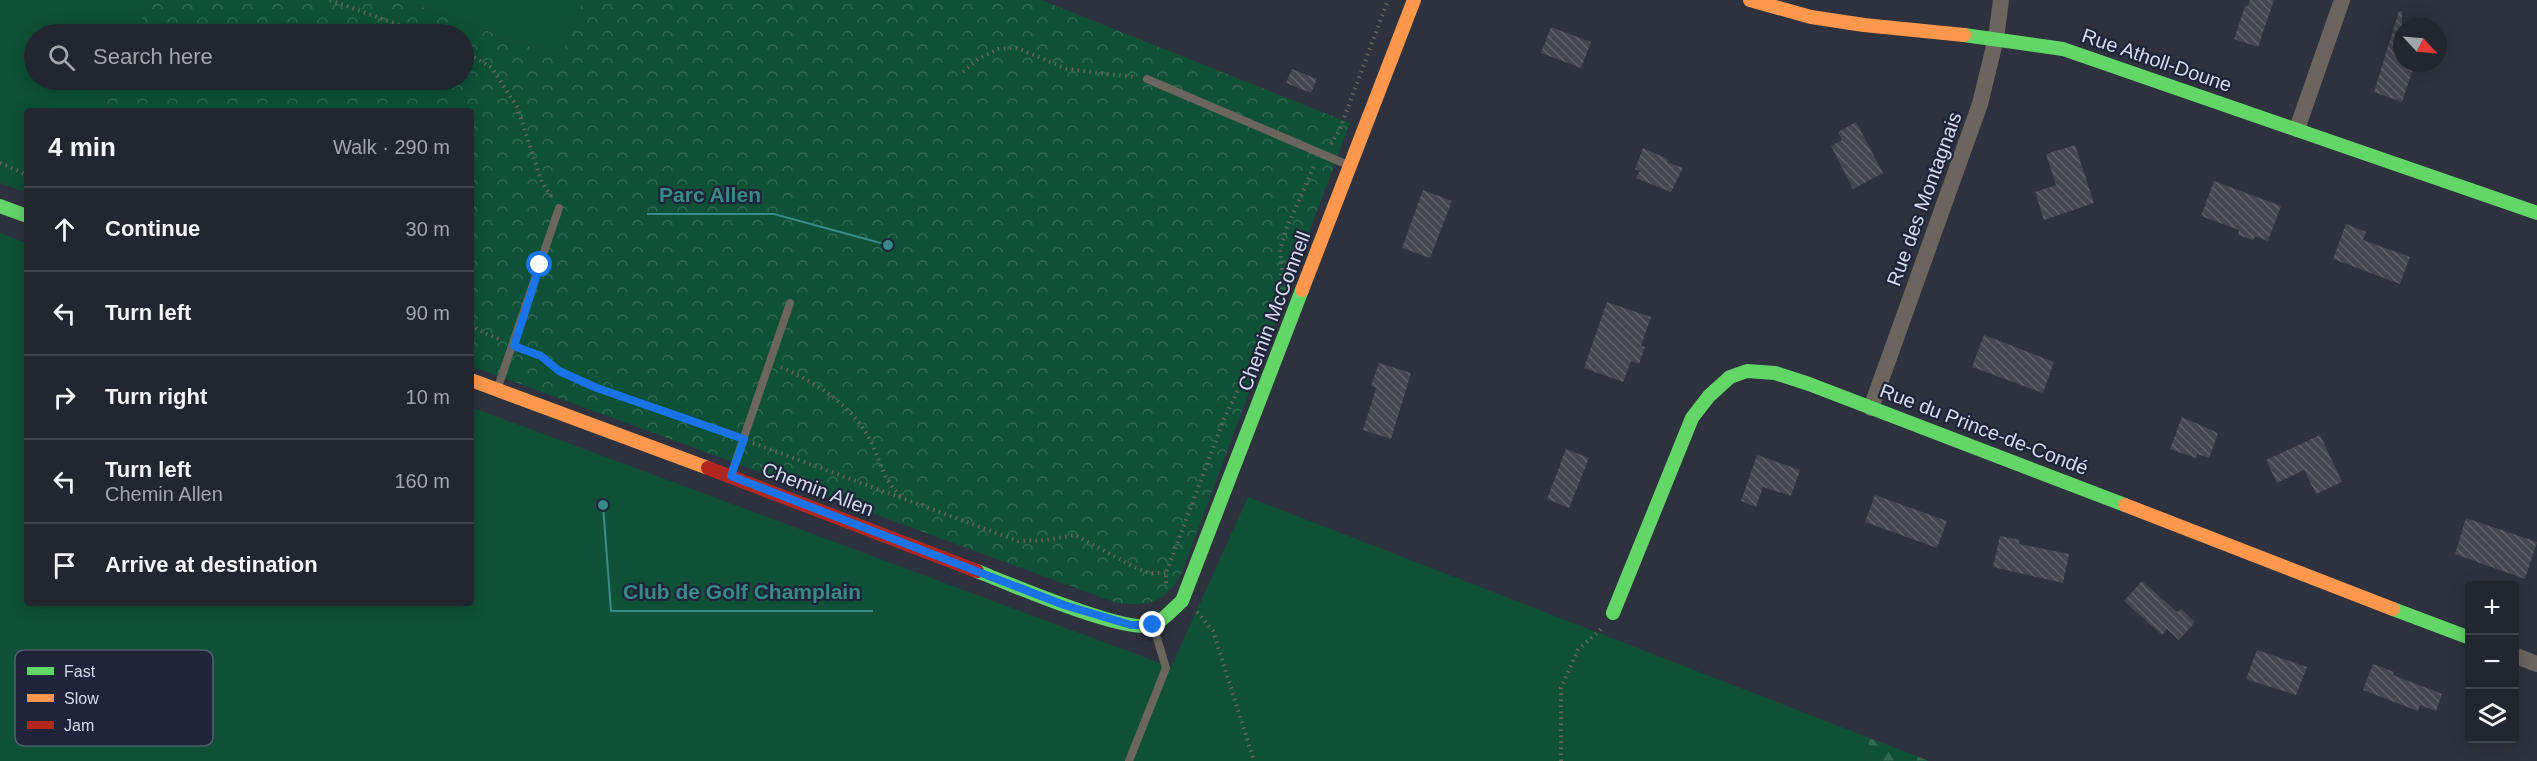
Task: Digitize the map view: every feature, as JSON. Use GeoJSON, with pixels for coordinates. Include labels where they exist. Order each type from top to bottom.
{"type":"FeatureCollection","features":[{"type":"Feature","properties":{"kind":"street","name":"Chemin McConnell"},"geometry":{"type":"LineString","coordinates":[[1153,625],[1182,601],[1414,0]]}},
{"type":"Feature","properties":{"kind":"street","name":"Rue Atholl-Doune"},"geometry":{"type":"LineString","coordinates":[[1750,0],[1811,17],[1853,24],[1996,38],[2063,49],[2537,213]]}},
{"type":"Feature","properties":{"kind":"street","name":"Rue des Montagnais"},"geometry":{"type":"LineString","coordinates":[[1871,408],[1970,136],[1996,38],[2001,0]]}},
{"type":"Feature","properties":{"kind":"street"},"geometry":{"type":"LineString","coordinates":[[2297,129],[2342,0]]}},
{"type":"Feature","properties":{"kind":"street"},"geometry":{"type":"LineString","coordinates":[[0,206],[24,215]]}},
{"type":"Feature","properties":{"kind":"street","name":"Rue du Prince-de-Condé"},"geometry":{"type":"LineString","coordinates":[[1613,613],[1692,418],[1708,395],[1728,379],[1747,370],[1772,372],[1871,408],[2465,636]]}},
{"type":"Feature","properties":{"kind":"street","name":"Chemin Allen"},"geometry":{"type":"LineString","coordinates":[[474,381],[731,476],[1064,605],[1131,625],[1153,625]]}},
{"type":"Feature","properties":{"kind":"street"},"geometry":{"type":"LineString","coordinates":[[2519,658],[2537,664]]}},
{"type":"Feature","properties":{"kind":"lane"},"geometry":{"type":"LineString","coordinates":[[1147,79],[1351,166]]}},
{"type":"Feature","properties":{"kind":"lane"},"geometry":{"type":"LineString","coordinates":[[497,390],[514,346],[559,208]]}},
{"type":"Feature","properties":{"kind":"lane"},"geometry":{"type":"LineString","coordinates":[[731,476],[790,303]]}},
{"type":"Feature","properties":{"kind":"lane"},"geometry":{"type":"LineString","coordinates":[[1129,761],[1166,668],[1153,625]]}},
{"type":"Feature","properties":{"kind":"path"},"geometry":{"type":"LineString","coordinates":[[330,0],[396,24]]}},
{"type":"Feature","properties":{"kind":"path"},"geometry":{"type":"LineString","coordinates":[[1274,301],[1282,271],[1280,250],[1287,227],[1316,163],[1324,155],[1340,129],[1388,0]]}},
{"type":"Feature","properties":{"kind":"path"},"geometry":{"type":"LineString","coordinates":[[963,72],[978,59],[999,49],[1017,48],[1067,69],[1147,79]]}},
{"type":"Feature","properties":{"kind":"path"},"geometry":{"type":"LineString","coordinates":[[474,57],[492,68],[517,107],[542,183],[559,208]]}},
{"type":"Feature","properties":{"kind":"path"},"geometry":{"type":"LineString","coordinates":[[0,163],[24,174]]}},
{"type":"Feature","properties":{"kind":"path"},"geometry":{"type":"LineString","coordinates":[[474,327],[541,356],[559,371],[597,388],[744,439],[1018,542],[1075,535],[1136,568],[1149,573],[1166,573]]}},
{"type":"Feature","properties":{"kind":"path"},"geometry":{"type":"LineString","coordinates":[[770,362],[799,375],[840,402],[854,417],[872,443],[885,477],[893,489],[905,499]]}},
{"type":"Feature","properties":{"kind":"path"},"geometry":{"type":"LineString","coordinates":[[1245,376],[1224,418],[1166,573],[1166,586],[1202,615],[1213,631],[1249,752],[1254,761]]}},
{"type":"Feature","properties":{"kind":"path"},"geometry":{"type":"LineString","coordinates":[[1561,761],[1561,688],[1578,650],[1604,627],[1613,613]]}},
{"type":"Feature","properties":{"kind":"green space"},"geometry":{"type":"Polygon","coordinates":[[[0,0],[150,0],[139,24],[24,24],[24,90],[112,90],[104,108],[24,108],[24,192],[0,183],[0,0]]]}},
{"type":"Feature","properties":{"kind":"green space"},"geometry":{"type":"Polygon","coordinates":[[[150,0],[403,0],[468,24],[139,24],[150,0]]]}},
{"type":"Feature","properties":{"kind":"green space"},"geometry":{"type":"Polygon","coordinates":[[[403,0],[583,0],[560,58],[474,26],[474,24],[468,24],[403,0]]]}},
{"type":"Feature","properties":{"kind":"green space"},"geometry":{"type":"Polygon","coordinates":[[[583,0],[1041,0],[1350,123],[1180,577],[1161,598],[1138,604],[1117,603],[474,367],[474,108],[104,108],[112,90],[474,90],[474,26],[560,58],[583,0]]]}},
{"type":"Feature","properties":{"kind":"green space"},"geometry":{"type":"Polygon","coordinates":[[[0,233],[24,242],[24,606],[474,606],[474,408],[1171,667],[1248,497],[1867,737],[1872,761],[0,761],[0,233]]]}},
{"type":"Feature","properties":{"kind":"green space"},"geometry":{"type":"Polygon","coordinates":[[[1867,737],[1929,761],[1872,761],[1867,737]]]}},
{"type":"Feature","properties":{"kind":"building"},"geometry":{"type":"Polygon","coordinates":[[[2250,0],[2274,0],[2258,47],[2234,39],[2245,6],[2247,7],[2250,0]]]}},
{"type":"Feature","properties":{"kind":"building"},"geometry":{"type":"Polygon","coordinates":[[[2399,11],[2402,11],[2402,18],[2397,18],[2399,11]]]}},
{"type":"Feature","properties":{"kind":"building"},"geometry":{"type":"Polygon","coordinates":[[[1551,27],[1591,42],[1581,68],[1541,53],[1551,27]]]}},
{"type":"Feature","properties":{"kind":"building"},"geometry":{"type":"Polygon","coordinates":[[[2393,30],[2393,72],[2412,72],[2402,102],[2374,92],[2393,30]]]}},
{"type":"Feature","properties":{"kind":"building"},"geometry":{"type":"Polygon","coordinates":[[[1292,69],[1317,79],[1311,93],[1286,83],[1292,69]]]}},
{"type":"Feature","properties":{"kind":"building"},"geometry":{"type":"Polygon","coordinates":[[[1856,122],[1883,173],[1853,189],[1831,146],[1842,140],[1838,132],[1856,122]]]}},
{"type":"Feature","properties":{"kind":"building"},"geometry":{"type":"Polygon","coordinates":[[[2075,145],[2094,203],[2044,220],[2035,192],[2056,185],[2046,154],[2075,145]]]}},
{"type":"Feature","properties":{"kind":"building"},"geometry":{"type":"Polygon","coordinates":[[[1643,148],[1683,168],[1671,192],[1636,178],[1640,171],[1635,169],[1643,148]]]}},
{"type":"Feature","properties":{"kind":"building"},"geometry":{"type":"Polygon","coordinates":[[[2214,181],[2281,206],[2268,241],[2255,236],[2253,240],[2238,235],[2239,230],[2201,216],[2214,181]]]}},
{"type":"Feature","properties":{"kind":"building"},"geometry":{"type":"Polygon","coordinates":[[[1423,190],[1452,201],[1430,258],[1402,248],[1423,190]]]}},
{"type":"Feature","properties":{"kind":"building"},"geometry":{"type":"Polygon","coordinates":[[[2346,224],[2366,232],[2363,240],[2410,257],[2400,284],[2333,259],[2346,224]]]}},
{"type":"Feature","properties":{"kind":"building"},"geometry":{"type":"Polygon","coordinates":[[[1607,302],[1651,317],[1641,346],[1645,347],[1639,364],[1631,361],[1623,382],[1584,368],[1607,302]]]}},
{"type":"Feature","properties":{"kind":"building"},"geometry":{"type":"Polygon","coordinates":[[[1984,335],[2054,362],[2043,393],[1972,367],[1984,335]]]}},
{"type":"Feature","properties":{"kind":"building"},"geometry":{"type":"Polygon","coordinates":[[[1379,363],[1411,373],[1391,439],[1363,430],[1376,388],[1371,386],[1379,363]]]}},
{"type":"Feature","properties":{"kind":"building"},"geometry":{"type":"Polygon","coordinates":[[[2182,417],[2218,433],[2209,458],[2197,454],[2196,458],[2170,449],[2182,417]]]}},
{"type":"Feature","properties":{"kind":"building"},"geometry":{"type":"Polygon","coordinates":[[[2320,435],[2342,482],[2316,494],[2304,470],[2277,483],[2266,460],[2320,435]]]}},
{"type":"Feature","properties":{"kind":"building"},"geometry":{"type":"Polygon","coordinates":[[[1566,449],[1589,458],[1569,508],[1547,499],[1566,449]]]}},
{"type":"Feature","properties":{"kind":"building"},"geometry":{"type":"Polygon","coordinates":[[[1757,455],[1800,470],[1791,496],[1763,487],[1756,507],[1741,501],[1757,455]]]}},
{"type":"Feature","properties":{"kind":"building"},"geometry":{"type":"Polygon","coordinates":[[[1875,495],[1947,521],[1937,548],[1865,522],[1875,495]]]}},
{"type":"Feature","properties":{"kind":"building"},"geometry":{"type":"Polygon","coordinates":[[[2466,518],[2537,542],[2525,579],[2455,554],[2466,518]]]}},
{"type":"Feature","properties":{"kind":"building"},"geometry":{"type":"Polygon","coordinates":[[[2000,536],[2020,540],[2019,544],[2069,554],[2063,583],[1993,567],[2000,536]]]}},
{"type":"Feature","properties":{"kind":"building"},"geometry":{"type":"Polygon","coordinates":[[[2142,581],[2177,612],[2181,609],[2195,622],[2179,640],[2167,629],[2162,635],[2124,601],[2142,581]]]}},
{"type":"Feature","properties":{"kind":"building"},"geometry":{"type":"Polygon","coordinates":[[[2257,650],[2307,667],[2296,695],[2246,679],[2257,650]]]}},
{"type":"Feature","properties":{"kind":"building"},"geometry":{"type":"Polygon","coordinates":[[[2373,664],[2394,672],[2393,675],[2442,694],[2436,711],[2420,705],[2418,711],[2363,690],[2373,664]]]}},
{"type":"Feature","properties":{"kind":"traffic: fast"},"geometry":{"type":"LineString","coordinates":[[1964,35],[2063,49],[2537,213]]}},
{"type":"Feature","properties":{"kind":"traffic: fast"},"geometry":{"type":"LineString","coordinates":[[0,206],[24,215]]}},
{"type":"Feature","properties":{"kind":"traffic: fast"},"geometry":{"type":"LineString","coordinates":[[977,571],[1039,596],[1119,622],[1139,626],[1153,625],[1164,617],[1182,601],[1302,290]]}},
{"type":"Feature","properties":{"kind":"traffic: fast"},"geometry":{"type":"LineString","coordinates":[[1613,613],[1692,418],[1709,396],[1730,377],[1747,371],[1775,373],[1809,384],[2125,505]]}},
{"type":"Feature","properties":{"kind":"traffic: fast"},"geometry":{"type":"LineString","coordinates":[[2393,609],[2465,636]]}},
{"type":"Feature","properties":{"kind":"traffic: slow"},"geometry":{"type":"LineString","coordinates":[[1302,290],[1414,0]]}},
{"type":"Feature","properties":{"kind":"traffic: slow"},"geometry":{"type":"LineString","coordinates":[[1750,0],[1811,17],[1964,35]]}},
{"type":"Feature","properties":{"kind":"traffic: slow"},"geometry":{"type":"LineString","coordinates":[[474,381],[708,468]]}},
{"type":"Feature","properties":{"kind":"traffic: slow"},"geometry":{"type":"LineString","coordinates":[[2125,505],[2393,609]]}},
{"type":"Feature","properties":{"kind":"traffic: jam"},"geometry":{"type":"LineString","coordinates":[[708,468],[977,571]]}},
{"type":"Feature","properties":{"kind":"place","name":"Parc Allen"},"geometry":{"type":"Point","coordinates":[888,245]}},
{"type":"Feature","properties":{"kind":"place","name":"Club de Golf Champlain"},"geometry":{"type":"Point","coordinates":[603,505]}},
{"type":"Feature","properties":{"kind":"route"},"geometry":{"type":"LineString","coordinates":[[540,265],[514,346],[541,356],[559,371],[597,388],[744,439],[731,476],[1064,605],[1131,625],[1153,625]]}}]}
